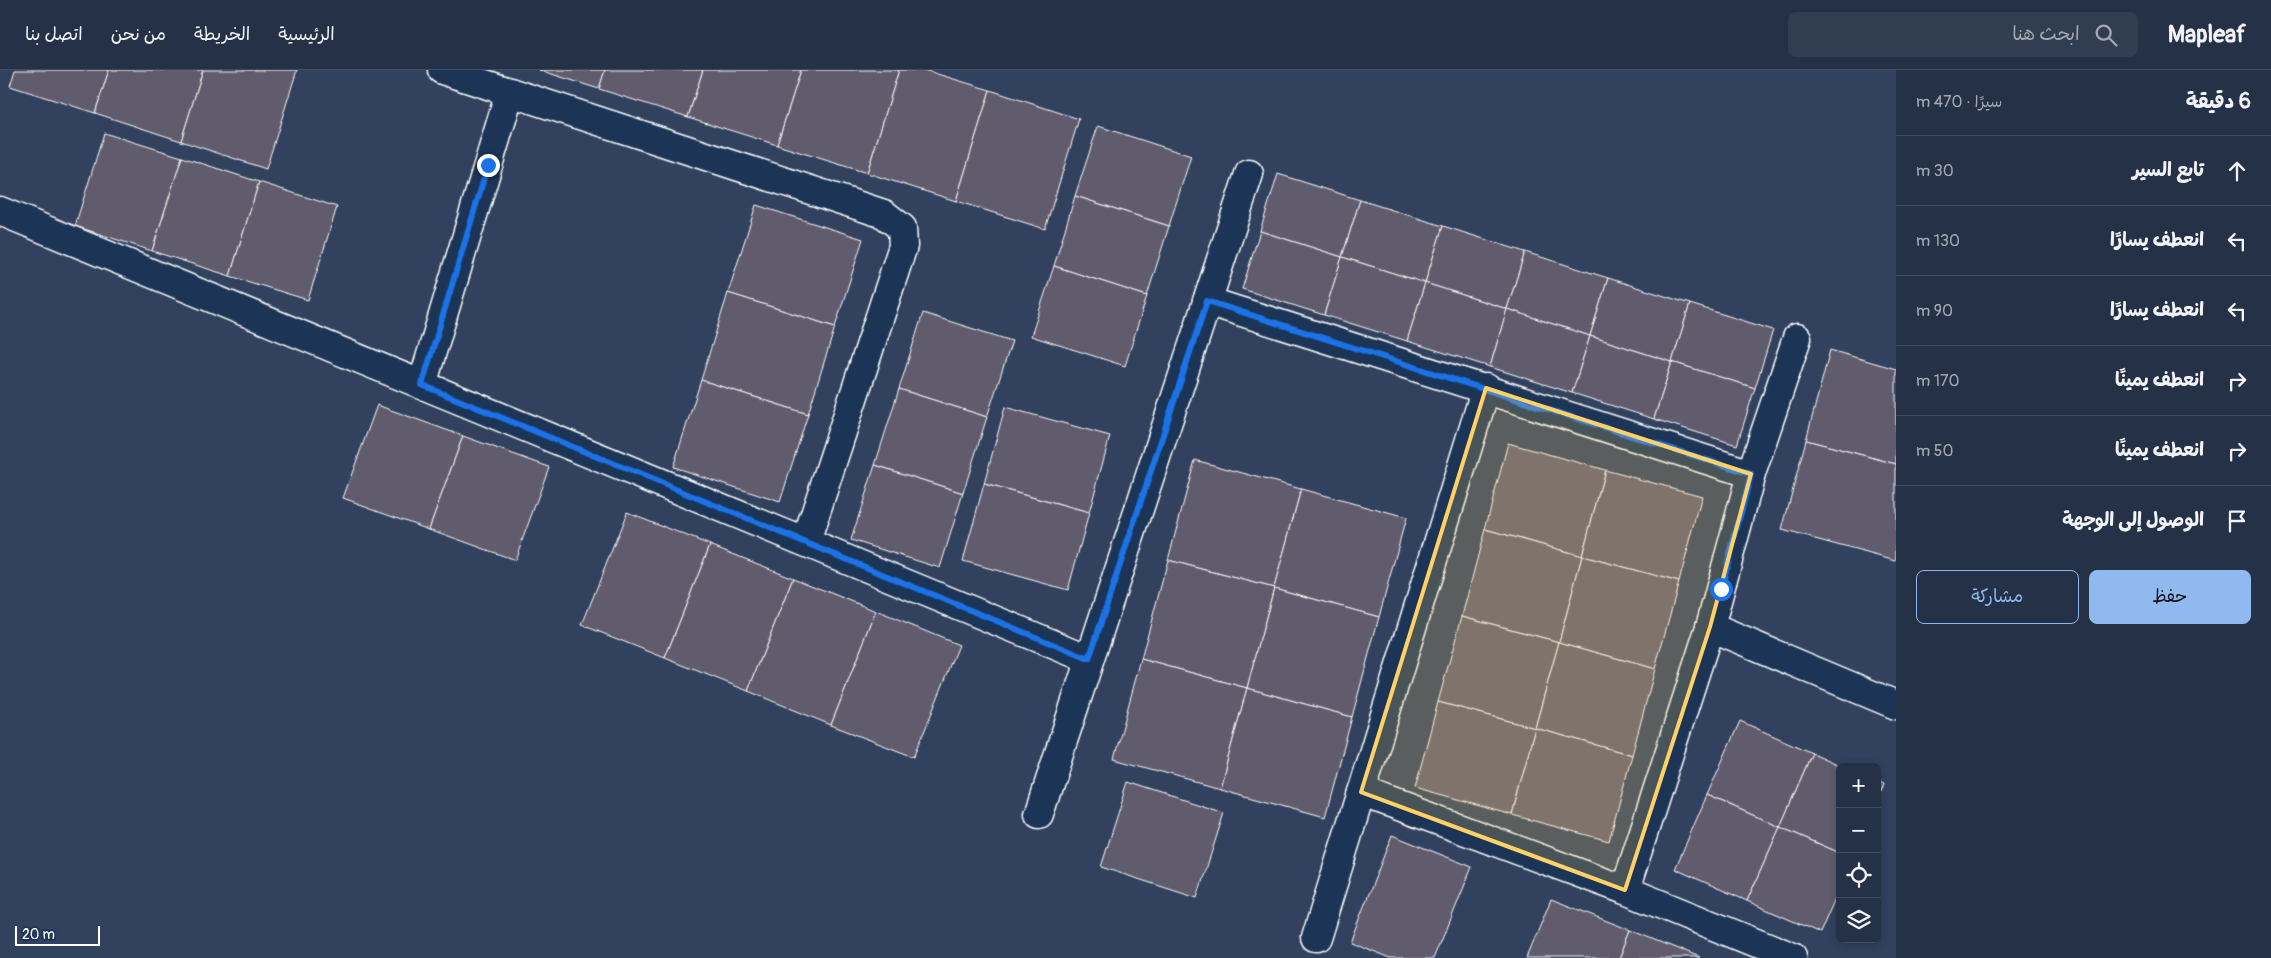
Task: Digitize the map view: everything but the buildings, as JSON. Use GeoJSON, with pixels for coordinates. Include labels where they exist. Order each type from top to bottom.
{"type":"FeatureCollection","features":[{"type":"Feature","properties":{"kind":"street"},"geometry":{"type":"LineString","coordinates":[[442,70],[884,214],[902,228],[903,246],[806,542]]}},
{"type":"Feature","properties":{"kind":"street"},"geometry":{"type":"LineString","coordinates":[[422,385],[510,92]]}},
{"type":"Feature","properties":{"kind":"street"},"geometry":{"type":"LineString","coordinates":[[1039,814],[1249,174]]}},
{"type":"Feature","properties":{"kind":"street"},"geometry":{"type":"LineString","coordinates":[[0,211],[1089,659]]}},
{"type":"Feature","properties":{"kind":"street"},"geometry":{"type":"LineString","coordinates":[[1207,301],[1486,388],[1751,474]]}},
{"type":"Feature","properties":{"kind":"street"},"geometry":{"type":"LineString","coordinates":[[1625,890],[1710,627],[1751,474],[1797,338]]}},
{"type":"Feature","properties":{"kind":"street"},"geometry":{"type":"LineString","coordinates":[[1316,938],[1486,388]]}},
{"type":"Feature","properties":{"kind":"street"},"geometry":{"type":"LineString","coordinates":[[1710,627],[1896,705]]}},
{"type":"Feature","properties":{"kind":"street"},"geometry":{"type":"LineString","coordinates":[[1361,792],[1625,890],[1793,958]]}},
{"type":"Feature","properties":{"kind":"highlighted area"},"geometry":{"type":"Polygon","coordinates":[[[1486,388],[1751,474],[1710,627],[1625,890],[1361,792],[1486,388]]]}},
{"type":"Feature","properties":{"kind":"route"},"geometry":{"type":"LineString","coordinates":[[488,165],[422,385],[1089,659],[1207,301],[1486,388],[1751,474],[1721,589]]}}]}
